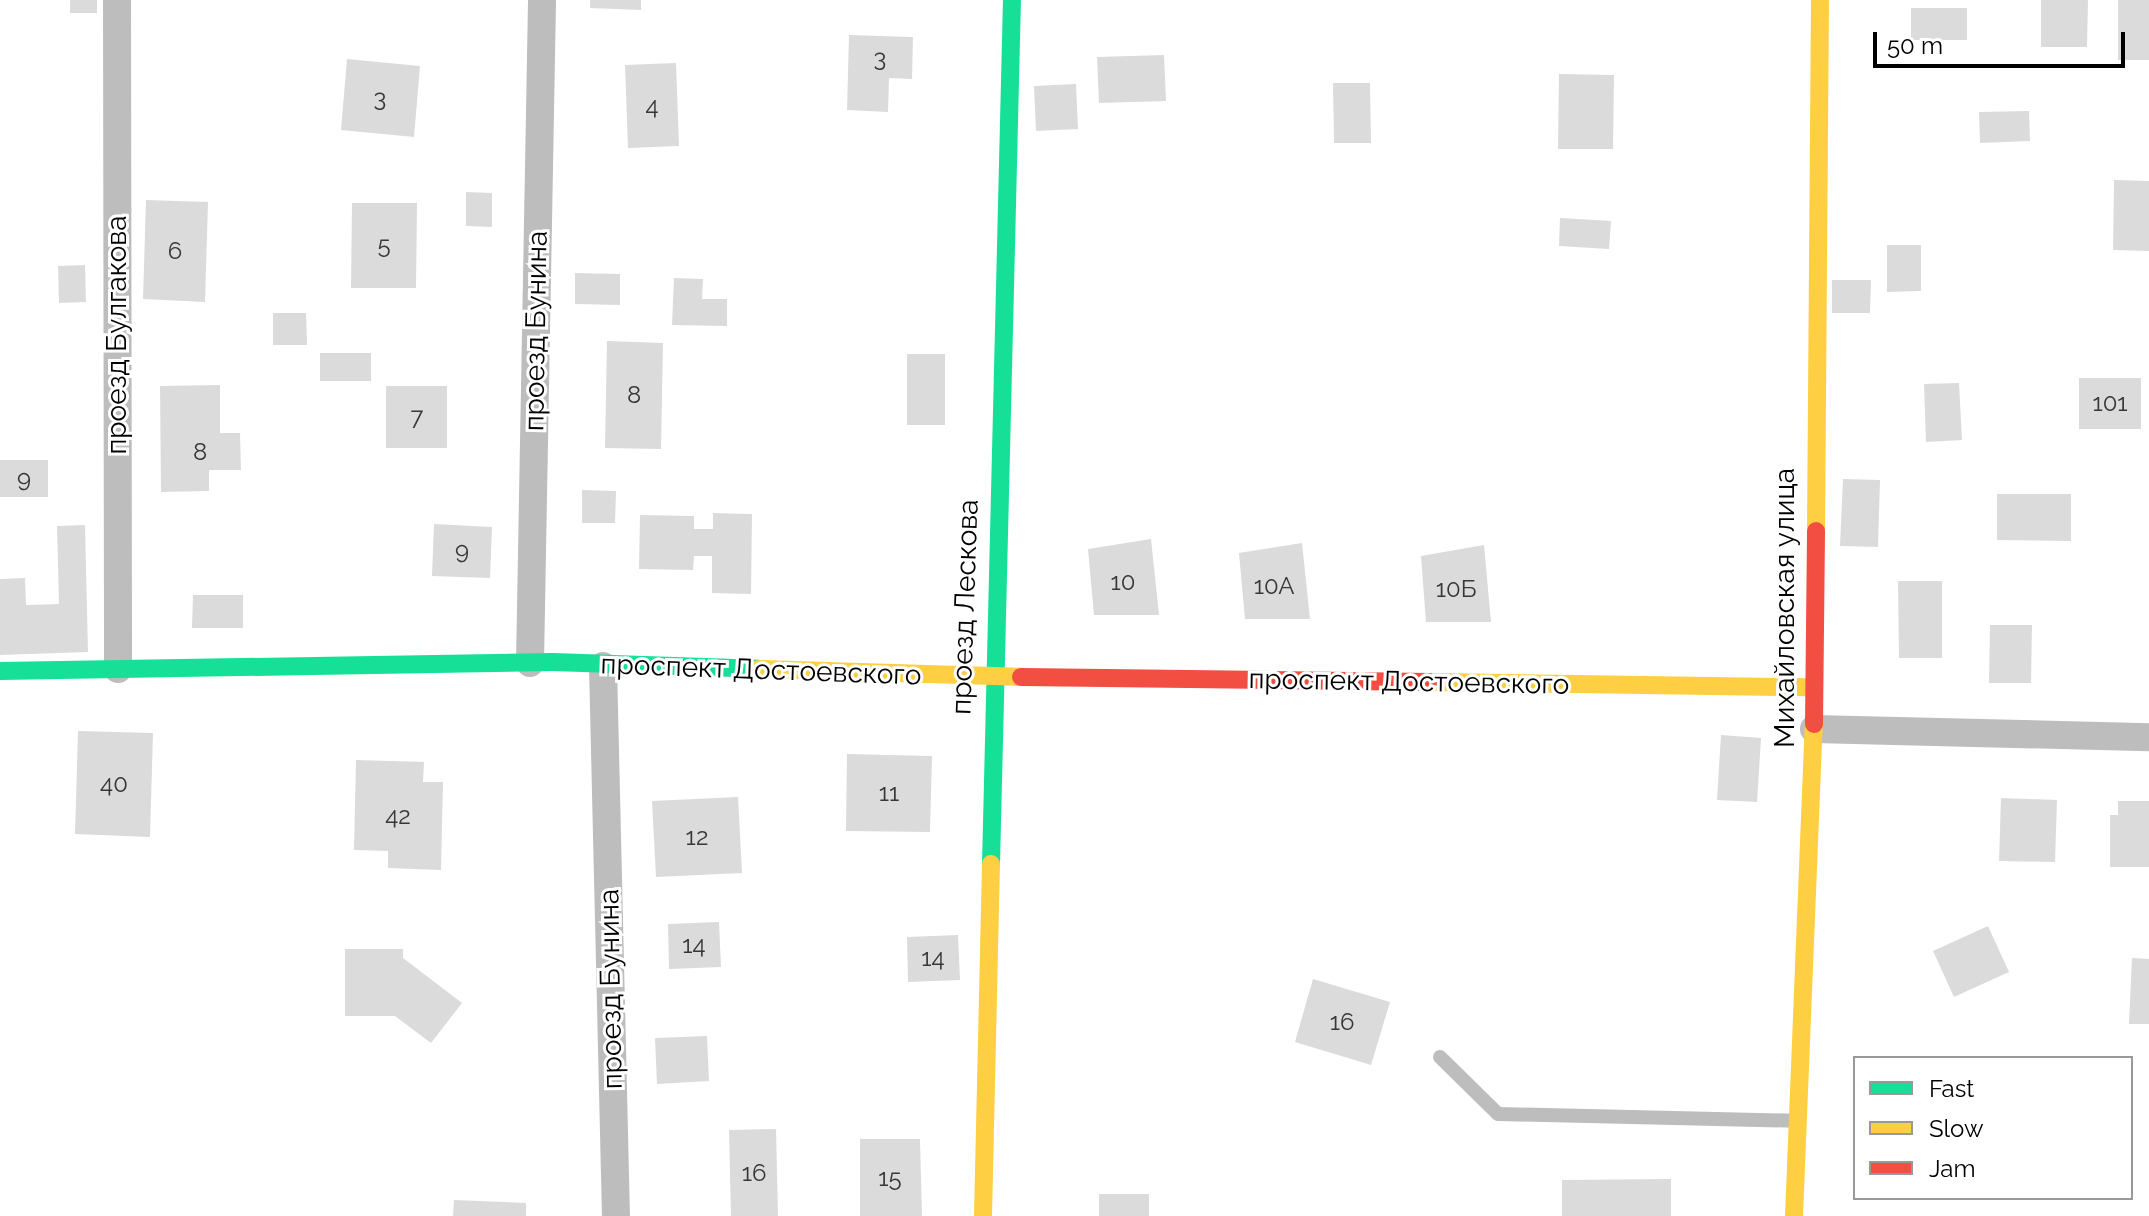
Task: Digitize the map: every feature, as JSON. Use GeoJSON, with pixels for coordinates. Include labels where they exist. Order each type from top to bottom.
{"type":"FeatureCollection","features":[{"type":"Feature","properties":{"kind":"street","name":"проезд Булгакова"},"geometry":{"type":"LineString","coordinates":[[117,0],[118,669]]}},
{"type":"Feature","properties":{"kind":"street","name":"проезд Бунина"},"geometry":{"type":"LineString","coordinates":[[530,663],[542,0]]}},
{"type":"Feature","properties":{"kind":"street","name":"проезд Лескова"},"geometry":{"type":"LineString","coordinates":[[983,1216],[991,677],[1012,0]]}},
{"type":"Feature","properties":{"kind":"street","name":"Михайловская улица"},"geometry":{"type":"LineString","coordinates":[[1794,1216],[1814,729],[1810,687],[1820,0]]}},
{"type":"Feature","properties":{"kind":"street","name":"проспект Достоевского"},"geometry":{"type":"LineString","coordinates":[[0,671],[530,663],[991,677],[1810,687]]}},
{"type":"Feature","properties":{"kind":"street","name":"проезд Бунина"},"geometry":{"type":"LineString","coordinates":[[603,666],[616,1216]]}},
{"type":"Feature","properties":{"kind":"street"},"geometry":{"type":"LineString","coordinates":[[1814,729],[2149,737]]}},
{"type":"Feature","properties":{"kind":"lane"},"geometry":{"type":"LineString","coordinates":[[1440,1057],[1498,1114],[1798,1121]]}},
{"type":"Feature","properties":{"kind":"building"},"geometry":{"type":"Polygon","coordinates":[[[70,0],[97,0],[97,13],[70,13],[70,0]]]}},
{"type":"Feature","properties":{"kind":"building"},"geometry":{"type":"Polygon","coordinates":[[[590,0],[641,0],[641,10],[590,8],[590,0]]]}},
{"type":"Feature","properties":{"kind":"building"},"geometry":{"type":"Polygon","coordinates":[[[2041,0],[2088,0],[2087,47],[2041,47],[2041,0]]]}},
{"type":"Feature","properties":{"kind":"building"},"geometry":{"type":"Polygon","coordinates":[[[2118,0],[2149,0],[2149,60],[2118,60],[2118,0]]]}},
{"type":"Feature","properties":{"kind":"building"},"geometry":{"type":"Polygon","coordinates":[[[1911,8],[1967,8],[1967,40],[1911,40],[1911,8]]]}},
{"type":"Feature","properties":{"kind":"building"},"geometry":{"type":"Polygon","coordinates":[[[849,35],[913,37],[912,79],[889,78],[888,112],[847,110],[849,35]]]}},
{"type":"Feature","properties":{"kind":"building"},"geometry":{"type":"Polygon","coordinates":[[[1164,55],[1166,101],[1099,103],[1097,57],[1164,55]]]}},
{"type":"Feature","properties":{"kind":"building"},"geometry":{"type":"Polygon","coordinates":[[[347,59],[420,66],[414,137],[341,130],[347,59]]]}},
{"type":"Feature","properties":{"kind":"building"},"geometry":{"type":"Polygon","coordinates":[[[676,63],[679,146],[628,148],[625,65],[676,63]]]}},
{"type":"Feature","properties":{"kind":"building"},"geometry":{"type":"Polygon","coordinates":[[[1559,74],[1614,75],[1613,149],[1558,149],[1559,74]]]}},
{"type":"Feature","properties":{"kind":"building"},"geometry":{"type":"Polygon","coordinates":[[[1333,83],[1370,83],[1371,143],[1334,143],[1333,83]]]}},
{"type":"Feature","properties":{"kind":"building"},"geometry":{"type":"Polygon","coordinates":[[[1076,84],[1078,129],[1036,131],[1034,86],[1076,84]]]}},
{"type":"Feature","properties":{"kind":"building"},"geometry":{"type":"Polygon","coordinates":[[[2029,111],[2030,141],[1980,143],[1979,112],[2029,111]]]}},
{"type":"Feature","properties":{"kind":"building"},"geometry":{"type":"Polygon","coordinates":[[[2114,180],[2149,181],[2149,251],[2113,250],[2114,180]]]}},
{"type":"Feature","properties":{"kind":"building"},"geometry":{"type":"Polygon","coordinates":[[[466,192],[492,193],[492,227],[466,226],[466,192]]]}},
{"type":"Feature","properties":{"kind":"building"},"geometry":{"type":"Polygon","coordinates":[[[146,200],[208,202],[205,302],[143,299],[146,200]]]}},
{"type":"Feature","properties":{"kind":"building"},"geometry":{"type":"Polygon","coordinates":[[[352,203],[417,203],[416,288],[351,288],[352,203]]]}},
{"type":"Feature","properties":{"kind":"building"},"geometry":{"type":"Polygon","coordinates":[[[1560,218],[1611,221],[1609,249],[1559,246],[1560,218]]]}},
{"type":"Feature","properties":{"kind":"building"},"geometry":{"type":"Polygon","coordinates":[[[1887,245],[1921,245],[1921,291],[1887,292],[1887,245]]]}},
{"type":"Feature","properties":{"kind":"building"},"geometry":{"type":"Polygon","coordinates":[[[85,265],[86,302],[59,303],[58,266],[85,265]]]}},
{"type":"Feature","properties":{"kind":"building"},"geometry":{"type":"Polygon","coordinates":[[[575,273],[620,274],[620,305],[575,304],[575,273]]]}},
{"type":"Feature","properties":{"kind":"building"},"geometry":{"type":"Polygon","coordinates":[[[674,278],[703,279],[702,299],[727,299],[727,326],[672,325],[674,278]]]}},
{"type":"Feature","properties":{"kind":"building"},"geometry":{"type":"Polygon","coordinates":[[[1832,280],[1871,280],[1870,313],[1832,313],[1832,280]]]}},
{"type":"Feature","properties":{"kind":"building"},"geometry":{"type":"Polygon","coordinates":[[[273,313],[306,313],[307,345],[273,345],[273,313]]]}},
{"type":"Feature","properties":{"kind":"building"},"geometry":{"type":"Polygon","coordinates":[[[607,341],[663,343],[661,449],[605,448],[607,341]]]}},
{"type":"Feature","properties":{"kind":"building"},"geometry":{"type":"Polygon","coordinates":[[[320,353],[371,353],[371,381],[320,381],[320,353]]]}},
{"type":"Feature","properties":{"kind":"building"},"geometry":{"type":"Polygon","coordinates":[[[907,354],[945,354],[945,425],[907,425],[907,354]]]}},
{"type":"Feature","properties":{"kind":"building"},"geometry":{"type":"Polygon","coordinates":[[[2079,378],[2141,378],[2141,429],[2079,429],[2079,378]]]}},
{"type":"Feature","properties":{"kind":"building"},"geometry":{"type":"Polygon","coordinates":[[[1959,383],[1962,440],[1926,442],[1924,384],[1959,383]]]}},
{"type":"Feature","properties":{"kind":"building"},"geometry":{"type":"Polygon","coordinates":[[[220,385],[220,433],[240,433],[241,470],[209,470],[209,491],[161,492],[160,386],[220,385]]]}},
{"type":"Feature","properties":{"kind":"building"},"geometry":{"type":"Polygon","coordinates":[[[386,386],[447,386],[447,448],[386,448],[386,386]]]}},
{"type":"Feature","properties":{"kind":"building"},"geometry":{"type":"Polygon","coordinates":[[[0,460],[48,460],[48,497],[0,497],[0,460]]]}},
{"type":"Feature","properties":{"kind":"building"},"geometry":{"type":"Polygon","coordinates":[[[1843,479],[1880,480],[1878,547],[1840,546],[1843,479]]]}},
{"type":"Feature","properties":{"kind":"building"},"geometry":{"type":"Polygon","coordinates":[[[582,490],[616,491],[615,523],[582,523],[582,490]]]}},
{"type":"Feature","properties":{"kind":"building"},"geometry":{"type":"Polygon","coordinates":[[[1997,494],[2071,494],[2071,541],[1997,540],[1997,494]]]}},
{"type":"Feature","properties":{"kind":"building"},"geometry":{"type":"Polygon","coordinates":[[[713,513],[752,514],[751,594],[712,593],[712,556],[694,556],[693,570],[639,569],[640,515],[694,516],[694,529],[713,529],[713,513]]]}},
{"type":"Feature","properties":{"kind":"building"},"geometry":{"type":"Polygon","coordinates":[[[434,524],[492,527],[490,578],[432,576],[434,524]]]}},
{"type":"Feature","properties":{"kind":"building"},"geometry":{"type":"Polygon","coordinates":[[[85,525],[88,652],[0,655],[0,579],[25,578],[26,605],[59,604],[57,526],[85,525]]]}},
{"type":"Feature","properties":{"kind":"building"},"geometry":{"type":"Polygon","coordinates":[[[1151,539],[1159,615],[1094,615],[1088,549],[1151,539]]]}},
{"type":"Feature","properties":{"kind":"building"},"geometry":{"type":"Polygon","coordinates":[[[1302,543],[1310,619],[1245,619],[1239,553],[1302,543]]]}},
{"type":"Feature","properties":{"kind":"building"},"geometry":{"type":"Polygon","coordinates":[[[1484,545],[1491,622],[1426,622],[1421,556],[1484,545]]]}},
{"type":"Feature","properties":{"kind":"building"},"geometry":{"type":"Polygon","coordinates":[[[1898,581],[1942,581],[1942,658],[1899,658],[1898,581]]]}},
{"type":"Feature","properties":{"kind":"building"},"geometry":{"type":"Polygon","coordinates":[[[193,595],[243,595],[243,628],[192,628],[193,595]]]}},
{"type":"Feature","properties":{"kind":"building"},"geometry":{"type":"Polygon","coordinates":[[[1990,625],[2032,625],[2031,683],[1989,683],[1990,625]]]}},
{"type":"Feature","properties":{"kind":"building"},"geometry":{"type":"Polygon","coordinates":[[[78,731],[153,733],[150,837],[75,834],[78,731]]]}},
{"type":"Feature","properties":{"kind":"building"},"geometry":{"type":"Polygon","coordinates":[[[1721,735],[1761,738],[1757,802],[1717,800],[1721,735]]]}},
{"type":"Feature","properties":{"kind":"building"},"geometry":{"type":"Polygon","coordinates":[[[847,754],[932,756],[930,832],[846,831],[847,754]]]}},
{"type":"Feature","properties":{"kind":"building"},"geometry":{"type":"Polygon","coordinates":[[[356,760],[424,762],[423,782],[443,782],[441,870],[388,868],[388,851],[354,850],[356,760]]]}},
{"type":"Feature","properties":{"kind":"building"},"geometry":{"type":"Polygon","coordinates":[[[738,797],[742,873],[656,877],[652,801],[738,797]]]}},
{"type":"Feature","properties":{"kind":"building"},"geometry":{"type":"Polygon","coordinates":[[[2001,798],[2057,800],[2055,862],[1999,861],[2001,798]]]}},
{"type":"Feature","properties":{"kind":"building"},"geometry":{"type":"Polygon","coordinates":[[[2118,801],[2149,801],[2149,867],[2110,867],[2110,815],[2118,815],[2118,801]]]}},
{"type":"Feature","properties":{"kind":"building"},"geometry":{"type":"Polygon","coordinates":[[[719,922],[721,967],[669,969],[668,924],[719,922]]]}},
{"type":"Feature","properties":{"kind":"building"},"geometry":{"type":"Polygon","coordinates":[[[1988,926],[2009,972],[1954,997],[1933,951],[1988,926]]]}},
{"type":"Feature","properties":{"kind":"building"},"geometry":{"type":"Polygon","coordinates":[[[958,935],[960,980],[908,982],[907,937],[958,935]]]}},
{"type":"Feature","properties":{"kind":"building"},"geometry":{"type":"Polygon","coordinates":[[[345,949],[403,949],[403,958],[462,1003],[431,1043],[395,1016],[345,1016],[345,949]]]}},
{"type":"Feature","properties":{"kind":"building"},"geometry":{"type":"Polygon","coordinates":[[[2132,958],[2149,959],[2149,1024],[2129,1024],[2132,958]]]}},
{"type":"Feature","properties":{"kind":"building"},"geometry":{"type":"Polygon","coordinates":[[[1313,979],[1390,1002],[1371,1065],[1295,1042],[1313,979]]]}},
{"type":"Feature","properties":{"kind":"building"},"geometry":{"type":"Polygon","coordinates":[[[707,1036],[709,1081],[657,1084],[655,1038],[707,1036]]]}},
{"type":"Feature","properties":{"kind":"building"},"geometry":{"type":"Polygon","coordinates":[[[776,1129],[778,1216],[731,1216],[729,1130],[776,1129]]]}},
{"type":"Feature","properties":{"kind":"building"},"geometry":{"type":"Polygon","coordinates":[[[860,1139],[920,1139],[922,1216],[860,1216],[860,1139]]]}},
{"type":"Feature","properties":{"kind":"building"},"geometry":{"type":"Polygon","coordinates":[[[1671,1179],[1671,1216],[1562,1216],[1562,1180],[1671,1179]]]}},
{"type":"Feature","properties":{"kind":"building"},"geometry":{"type":"Polygon","coordinates":[[[1099,1194],[1149,1194],[1149,1216],[1099,1216],[1099,1194]]]}},
{"type":"Feature","properties":{"kind":"building"},"geometry":{"type":"Polygon","coordinates":[[[454,1200],[526,1203],[526,1216],[453,1216],[454,1200]]]}},
{"type":"Feature","properties":{"kind":"traffic: fast"},"geometry":{"type":"LineString","coordinates":[[991,864],[1012,0]]}},
{"type":"Feature","properties":{"kind":"traffic: fast"},"geometry":{"type":"LineString","coordinates":[[0,671],[552,662],[759,669]]}},
{"type":"Feature","properties":{"kind":"traffic: slow"},"geometry":{"type":"LineString","coordinates":[[1816,531],[1820,0]]}},
{"type":"Feature","properties":{"kind":"traffic: slow"},"geometry":{"type":"LineString","coordinates":[[759,669],[1021,677]]}},
{"type":"Feature","properties":{"kind":"traffic: slow"},"geometry":{"type":"LineString","coordinates":[[1430,682],[1810,687]]}},
{"type":"Feature","properties":{"kind":"traffic: slow"},"geometry":{"type":"LineString","coordinates":[[1794,1216],[1814,724]]}},
{"type":"Feature","properties":{"kind":"traffic: slow"},"geometry":{"type":"LineString","coordinates":[[983,1216],[991,864]]}},
{"type":"Feature","properties":{"kind":"traffic: jam"},"geometry":{"type":"LineString","coordinates":[[1814,724],[1816,531]]}},
{"type":"Feature","properties":{"kind":"traffic: jam"},"geometry":{"type":"LineString","coordinates":[[1021,677],[1430,682]]}}]}
